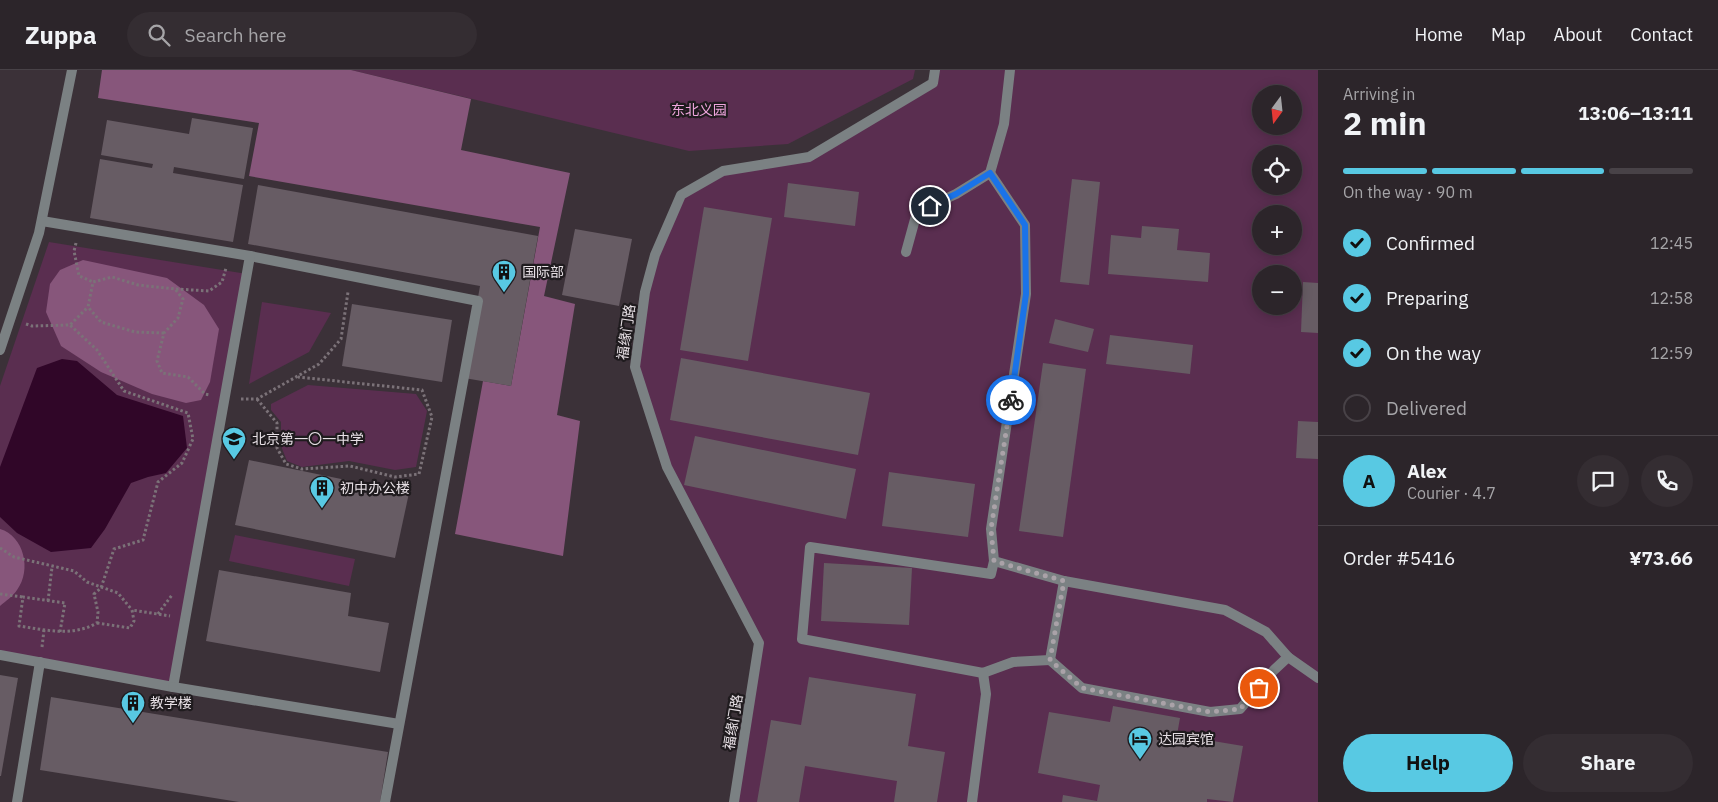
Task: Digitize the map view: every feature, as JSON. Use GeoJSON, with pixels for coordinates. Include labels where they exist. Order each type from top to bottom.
{"type":"FeatureCollection","features":[{"type":"Feature","properties":{"kind":"street"},"geometry":{"type":"LineString","coordinates":[[0,350],[39,233],[72,70]]}},
{"type":"Feature","properties":{"kind":"street","name":"福缘门路"},"geometry":{"type":"LineString","coordinates":[[734,802],[759,643],[667,467],[635,367],[645,292],[655,255],[681,195],[723,171],[809,157],[933,84],[935,70]]}},
{"type":"Feature","properties":{"kind":"street"},"geometry":{"type":"LineString","coordinates":[[906,252],[917,212],[956,194],[990,173],[1004,124],[1010,70]]}},
{"type":"Feature","properties":{"kind":"street"},"geometry":{"type":"LineString","coordinates":[[990,173],[1025,225],[1026,294],[991,529],[994,561],[992,574],[810,547],[802,639],[983,674],[1013,662],[1050,660],[1082,688],[1210,712],[1240,709],[1288,657]]}},
{"type":"Feature","properties":{"kind":"street"},"geometry":{"type":"LineString","coordinates":[[42,221],[250,256],[478,301],[385,802]]}},
{"type":"Feature","properties":{"kind":"street"},"geometry":{"type":"LineString","coordinates":[[173,687],[250,256]]}},
{"type":"Feature","properties":{"kind":"street"},"geometry":{"type":"LineString","coordinates":[[994,561],[1064,581],[1225,610],[1266,632],[1288,657],[1318,678]]}},
{"type":"Feature","properties":{"kind":"street"},"geometry":{"type":"LineString","coordinates":[[1050,660],[1064,581]]}},
{"type":"Feature","properties":{"kind":"street"},"geometry":{"type":"LineString","coordinates":[[0,655],[173,687],[399,724]]}},
{"type":"Feature","properties":{"kind":"street"},"geometry":{"type":"LineString","coordinates":[[17,802],[40,662]]}},
{"type":"Feature","properties":{"kind":"street"},"geometry":{"type":"LineString","coordinates":[[972,802],[986,694],[983,674]]}},
{"type":"Feature","properties":{"kind":"path"},"geometry":{"type":"LineString","coordinates":[[79,227],[74,251],[79,276],[93,282],[112,277],[138,285],[209,290],[222,282],[230,253]]}},
{"type":"Feature","properties":{"kind":"path"},"geometry":{"type":"LineString","coordinates":[[176,289],[183,299],[178,318],[164,334],[157,361],[162,373],[188,377],[205,394],[225,398],[257,399],[319,364],[341,339],[350,276]]}},
{"type":"Feature","properties":{"kind":"path"},"geometry":{"type":"LineString","coordinates":[[70,326],[88,307],[93,282]]}},
{"type":"Feature","properties":{"kind":"path"},"geometry":{"type":"LineString","coordinates":[[88,307],[101,322],[135,332],[164,334]]}},
{"type":"Feature","properties":{"kind":"path"},"geometry":{"type":"LineString","coordinates":[[11,318],[32,326],[70,326],[98,350],[124,391],[188,413],[193,439],[182,463],[158,482],[143,540],[114,550],[101,588],[94,594],[98,612],[97,623]]}},
{"type":"Feature","properties":{"kind":"path"},"geometry":{"type":"LineString","coordinates":[[257,399],[277,423],[277,448],[286,464],[302,469],[350,466],[395,478],[419,474],[432,417],[422,390],[296,377]]}},
{"type":"Feature","properties":{"kind":"path"},"geometry":{"type":"LineString","coordinates":[[0,548],[14,557],[74,571],[87,582],[118,593],[132,610],[134,620],[130,628],[97,623],[85,630],[60,632],[19,626],[23,597]]}},
{"type":"Feature","properties":{"kind":"path"},"geometry":{"type":"LineString","coordinates":[[48,601],[52,567]]}},
{"type":"Feature","properties":{"kind":"path"},"geometry":{"type":"LineString","coordinates":[[0,594],[66,603],[60,632]]}},
{"type":"Feature","properties":{"kind":"path"},"geometry":{"type":"LineString","coordinates":[[132,610],[185,618]]}},
{"type":"Feature","properties":{"kind":"green space","name":"东北义园"},"geometry":{"type":"Polygon","coordinates":[[[351,70],[915,70],[913,79],[788,144],[689,151],[351,70]]]}},
{"type":"Feature","properties":{"kind":"green space"},"geometry":{"type":"Polygon","coordinates":[[[935,70],[1318,70],[1318,802],[736,802],[759,643],[667,467],[635,367],[645,292],[681,195],[723,171],[809,157],[933,84],[935,70]]]}},
{"type":"Feature","properties":{"kind":"green space"},"geometry":{"type":"Polygon","coordinates":[[[49,242],[247,274],[173,687],[0,655],[0,386],[49,242]]]}},
{"type":"Feature","properties":{"kind":"green space"},"geometry":{"type":"Polygon","coordinates":[[[262,302],[331,313],[309,352],[249,384],[262,302]]]}},
{"type":"Feature","properties":{"kind":"green space"},"geometry":{"type":"Polygon","coordinates":[[[308,385],[416,394],[427,411],[416,467],[395,470],[349,461],[302,467],[287,461],[281,446],[281,422],[271,410],[271,404],[308,385]]]}},
{"type":"Feature","properties":{"kind":"green space"},"geometry":{"type":"Polygon","coordinates":[[[235,535],[355,559],[349,586],[229,561],[235,535]]]}},
{"type":"Feature","properties":{"kind":"shaded area"},"geometry":{"type":"Polygon","coordinates":[[[102,70],[351,70],[471,99],[461,150],[570,173],[544,296],[575,304],[557,415],[580,421],[563,556],[455,534],[483,381],[511,386],[540,227],[249,176],[259,123],[98,98],[102,70]]]}},
{"type":"Feature","properties":{"kind":"shaded area"},"geometry":{"type":"Polygon","coordinates":[[[83,260],[167,278],[204,305],[219,329],[210,382],[201,400],[186,403],[152,394],[101,372],[61,346],[46,312],[50,284],[60,270],[83,260]]]}},
{"type":"Feature","properties":{"kind":"shaded area"},"geometry":{"type":"Polygon","coordinates":[[[62,359],[77,361],[117,395],[183,416],[187,448],[166,473],[131,483],[105,529],[91,548],[51,552],[17,533],[0,517],[0,467],[37,368],[62,359]]]}},
{"type":"Feature","properties":{"kind":"shaded area"},"geometry":{"type":"Polygon","coordinates":[[[0,529],[8,533],[20,546],[25,564],[22,582],[17,590],[0,606],[0,529]]]}},
{"type":"Feature","properties":{"kind":"building"},"geometry":{"type":"Polygon","coordinates":[[[192,118],[253,128],[244,179],[174,167],[173,173],[243,185],[233,242],[90,218],[100,159],[152,168],[153,164],[101,155],[107,120],[189,134],[192,118]]]}},
{"type":"Feature","properties":{"kind":"building"},"geometry":{"type":"Polygon","coordinates":[[[1072,179],[1100,182],[1089,285],[1060,282],[1072,179]]]}},
{"type":"Feature","properties":{"kind":"building"},"geometry":{"type":"Polygon","coordinates":[[[788,183],[859,192],[855,226],[784,217],[788,183]]]}},
{"type":"Feature","properties":{"kind":"building","name":"国际部"},"geometry":{"type":"Polygon","coordinates":[[[258,185],[538,236],[511,386],[464,378],[480,286],[248,244],[258,185]]]}},
{"type":"Feature","properties":{"kind":"building"},"geometry":{"type":"Polygon","coordinates":[[[704,207],[772,218],[748,361],[680,350],[704,207]]]}},
{"type":"Feature","properties":{"kind":"building"},"geometry":{"type":"Polygon","coordinates":[[[1142,226],[1179,229],[1177,250],[1210,253],[1208,282],[1108,274],[1111,235],[1141,238],[1142,226]]]}},
{"type":"Feature","properties":{"kind":"building"},"geometry":{"type":"Polygon","coordinates":[[[575,229],[632,239],[619,306],[562,295],[575,229]]]}},
{"type":"Feature","properties":{"kind":"building"},"geometry":{"type":"Polygon","coordinates":[[[1303,282],[1318,283],[1318,333],[1301,332],[1303,282]]]}},
{"type":"Feature","properties":{"kind":"building"},"geometry":{"type":"Polygon","coordinates":[[[352,304],[452,320],[442,382],[342,366],[352,304]]]}},
{"type":"Feature","properties":{"kind":"building"},"geometry":{"type":"Polygon","coordinates":[[[1055,319],[1094,329],[1088,352],[1049,343],[1055,319]]]}},
{"type":"Feature","properties":{"kind":"building"},"geometry":{"type":"Polygon","coordinates":[[[1110,335],[1193,345],[1190,374],[1106,364],[1110,335]]]}},
{"type":"Feature","properties":{"kind":"building"},"geometry":{"type":"Polygon","coordinates":[[[681,358],[870,393],[858,455],[670,420],[681,358]]]}},
{"type":"Feature","properties":{"kind":"building"},"geometry":{"type":"Polygon","coordinates":[[[1043,363],[1086,369],[1063,537],[1019,531],[1043,363]]]}},
{"type":"Feature","properties":{"kind":"building"},"geometry":{"type":"Polygon","coordinates":[[[1298,421],[1318,422],[1318,459],[1296,458],[1298,421]]]}},
{"type":"Feature","properties":{"kind":"building"},"geometry":{"type":"Polygon","coordinates":[[[695,436],[856,469],[846,519],[684,485],[695,436]]]}},
{"type":"Feature","properties":{"kind":"building","name":"初中办公楼"},"geometry":{"type":"Polygon","coordinates":[[[249,460],[409,493],[395,558],[235,525],[249,460]]]}},
{"type":"Feature","properties":{"kind":"building"},"geometry":{"type":"Polygon","coordinates":[[[889,472],[975,484],[968,537],[882,526],[889,472]]]}},
{"type":"Feature","properties":{"kind":"building"},"geometry":{"type":"Polygon","coordinates":[[[824,563],[912,568],[909,625],[821,621],[824,563]]]}},
{"type":"Feature","properties":{"kind":"building"},"geometry":{"type":"Polygon","coordinates":[[[219,570],[351,593],[348,616],[389,623],[380,672],[206,641],[219,570]]]}},
{"type":"Feature","properties":{"kind":"building"},"geometry":{"type":"Polygon","coordinates":[[[0,675],[18,678],[1,776],[0,776],[0,675]]]}},
{"type":"Feature","properties":{"kind":"building"},"geometry":{"type":"Polygon","coordinates":[[[809,677],[916,694],[908,746],[945,752],[937,802],[894,802],[897,781],[805,766],[799,802],[757,802],[771,720],[801,725],[809,677]]]}},
{"type":"Feature","properties":{"kind":"building","name":"教学楼"},"geometry":{"type":"Polygon","coordinates":[[[51,697],[388,752],[380,802],[239,802],[40,770],[51,697]]]}},
{"type":"Feature","properties":{"kind":"building","name":"达园宾馆"},"geometry":{"type":"Polygon","coordinates":[[[1113,706],[1180,718],[1177,735],[1243,746],[1233,802],[1207,799],[1207,802],[1062,802],[1063,795],[1097,801],[1100,785],[1038,773],[1049,712],[1110,722],[1113,706]]]}},
{"type":"Feature","properties":{"kind":"way so far"},"geometry":{"type":"LineString","coordinates":[[1011,400],[991,529],[994,561],[1064,581],[1050,660],[1082,688],[1210,712],[1240,709],[1259,688]]}},
{"type":"Feature","properties":{"kind":"place","name":"国际部"},"geometry":{"type":"Point","coordinates":[504,293]}},
{"type":"Feature","properties":{"kind":"place","name":"北京第一〇一中学"},"geometry":{"type":"Point","coordinates":[234,460]}},
{"type":"Feature","properties":{"kind":"place","name":"初中办公楼"},"geometry":{"type":"Point","coordinates":[322,509]}},
{"type":"Feature","properties":{"kind":"place","name":"教学楼"},"geometry":{"type":"Point","coordinates":[133,724]}},
{"type":"Feature","properties":{"kind":"place","name":"达园宾馆"},"geometry":{"type":"Point","coordinates":[1140,760]}},
{"type":"Feature","properties":{"kind":"route"},"geometry":{"type":"LineString","coordinates":[[930,206],[956,194],[990,173],[1025,225],[1026,294],[1011,400]]}}]}
